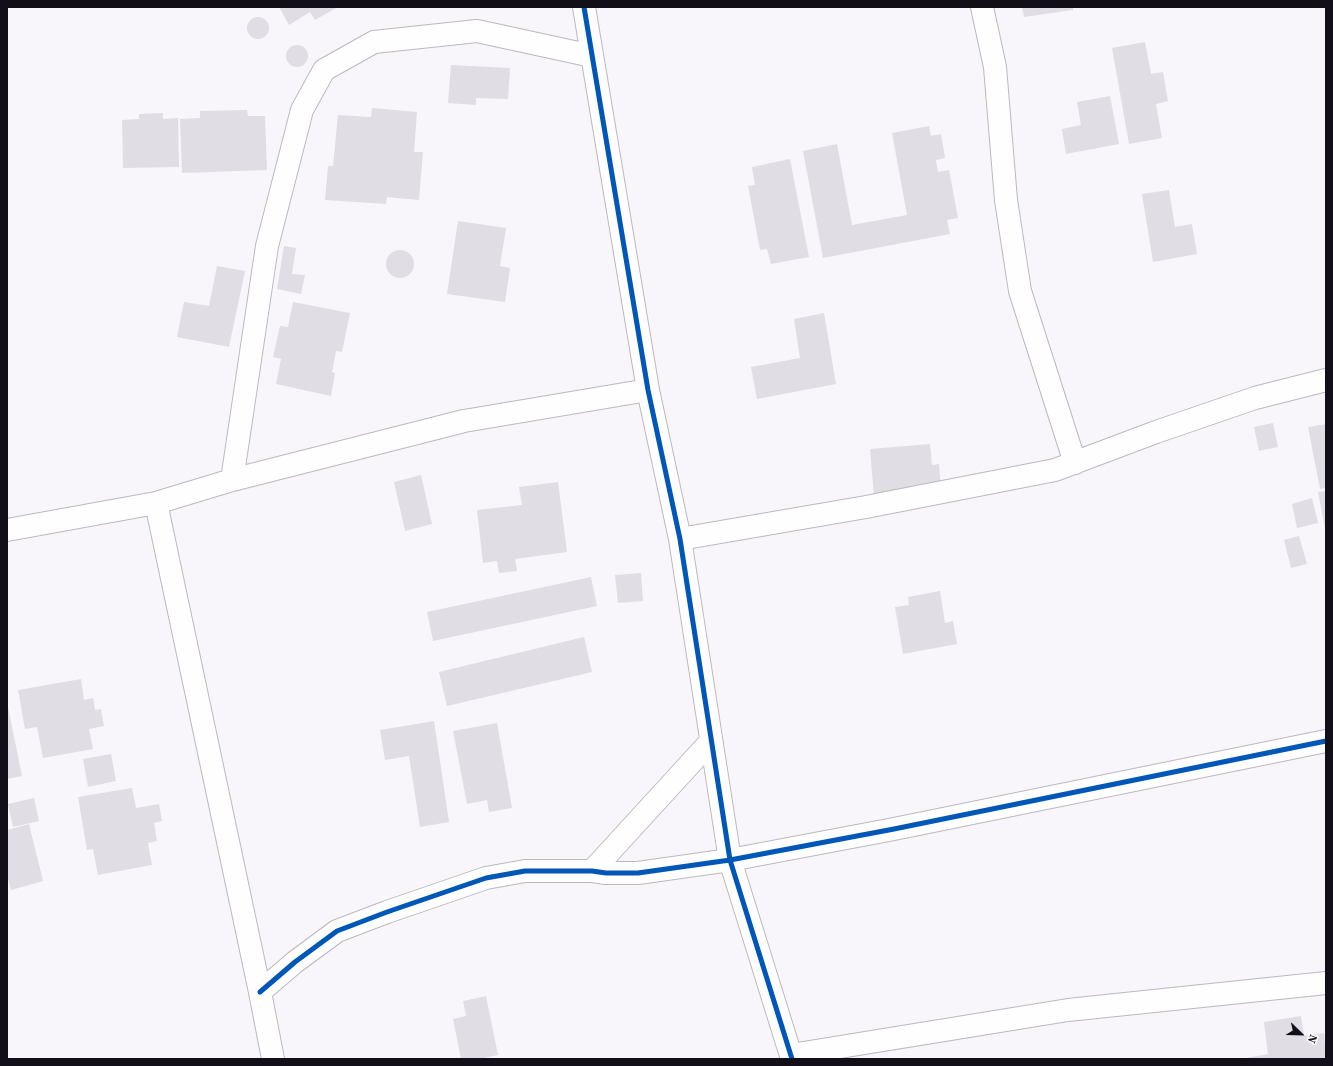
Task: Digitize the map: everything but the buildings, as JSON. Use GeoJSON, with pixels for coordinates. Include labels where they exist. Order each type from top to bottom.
{"type":"FeatureCollection","features":[{"type":"Feature","properties":{"kind":"street"},"geometry":{"type":"LineString","coordinates":[[584,7],[648,390],[680,539],[730,860],[792,1057],[1068,1010],[1326,983]]}},
{"type":"Feature","properties":{"kind":"street"},"geometry":{"type":"LineString","coordinates":[[982,7],[994,67],[1006,200],[1020,291],[1075,462]]}},
{"type":"Feature","properties":{"kind":"street"},"geometry":{"type":"LineString","coordinates":[[232,480],[266,246],[302,110],[324,70],[374,42],[477,31],[592,56]]}},
{"type":"Feature","properties":{"kind":"street"},"geometry":{"type":"LineString","coordinates":[[680,539],[866,507],[1055,470],[1156,432],[1255,398],[1326,380]]}},
{"type":"Feature","properties":{"kind":"street"},"geometry":{"type":"LineString","coordinates":[[7,530],[156,503],[232,480],[464,421],[648,390]]}},
{"type":"Feature","properties":{"kind":"street"},"geometry":{"type":"LineString","coordinates":[[156,503],[260,992],[272,1059]]}},
{"type":"Feature","properties":{"kind":"street"},"geometry":{"type":"LineString","coordinates":[[592,871],[711,741]]}},
{"type":"Feature","properties":{"kind":"street"},"geometry":{"type":"LineString","coordinates":[[260,992],[295,962],[337,931],[486,878],[525,871],[638,873],[730,860],[894,829],[1326,741]]}},
{"type":"Feature","properties":{"kind":"cycle path"},"geometry":{"type":"LineString","coordinates":[[584,7],[648,390],[680,539],[730,860],[792,1059]]}},
{"type":"Feature","properties":{"kind":"cycle path"},"geometry":{"type":"LineString","coordinates":[[260,992],[295,962],[337,931],[486,878],[525,871],[638,873],[730,860],[894,829],[1326,741]]}}]}
